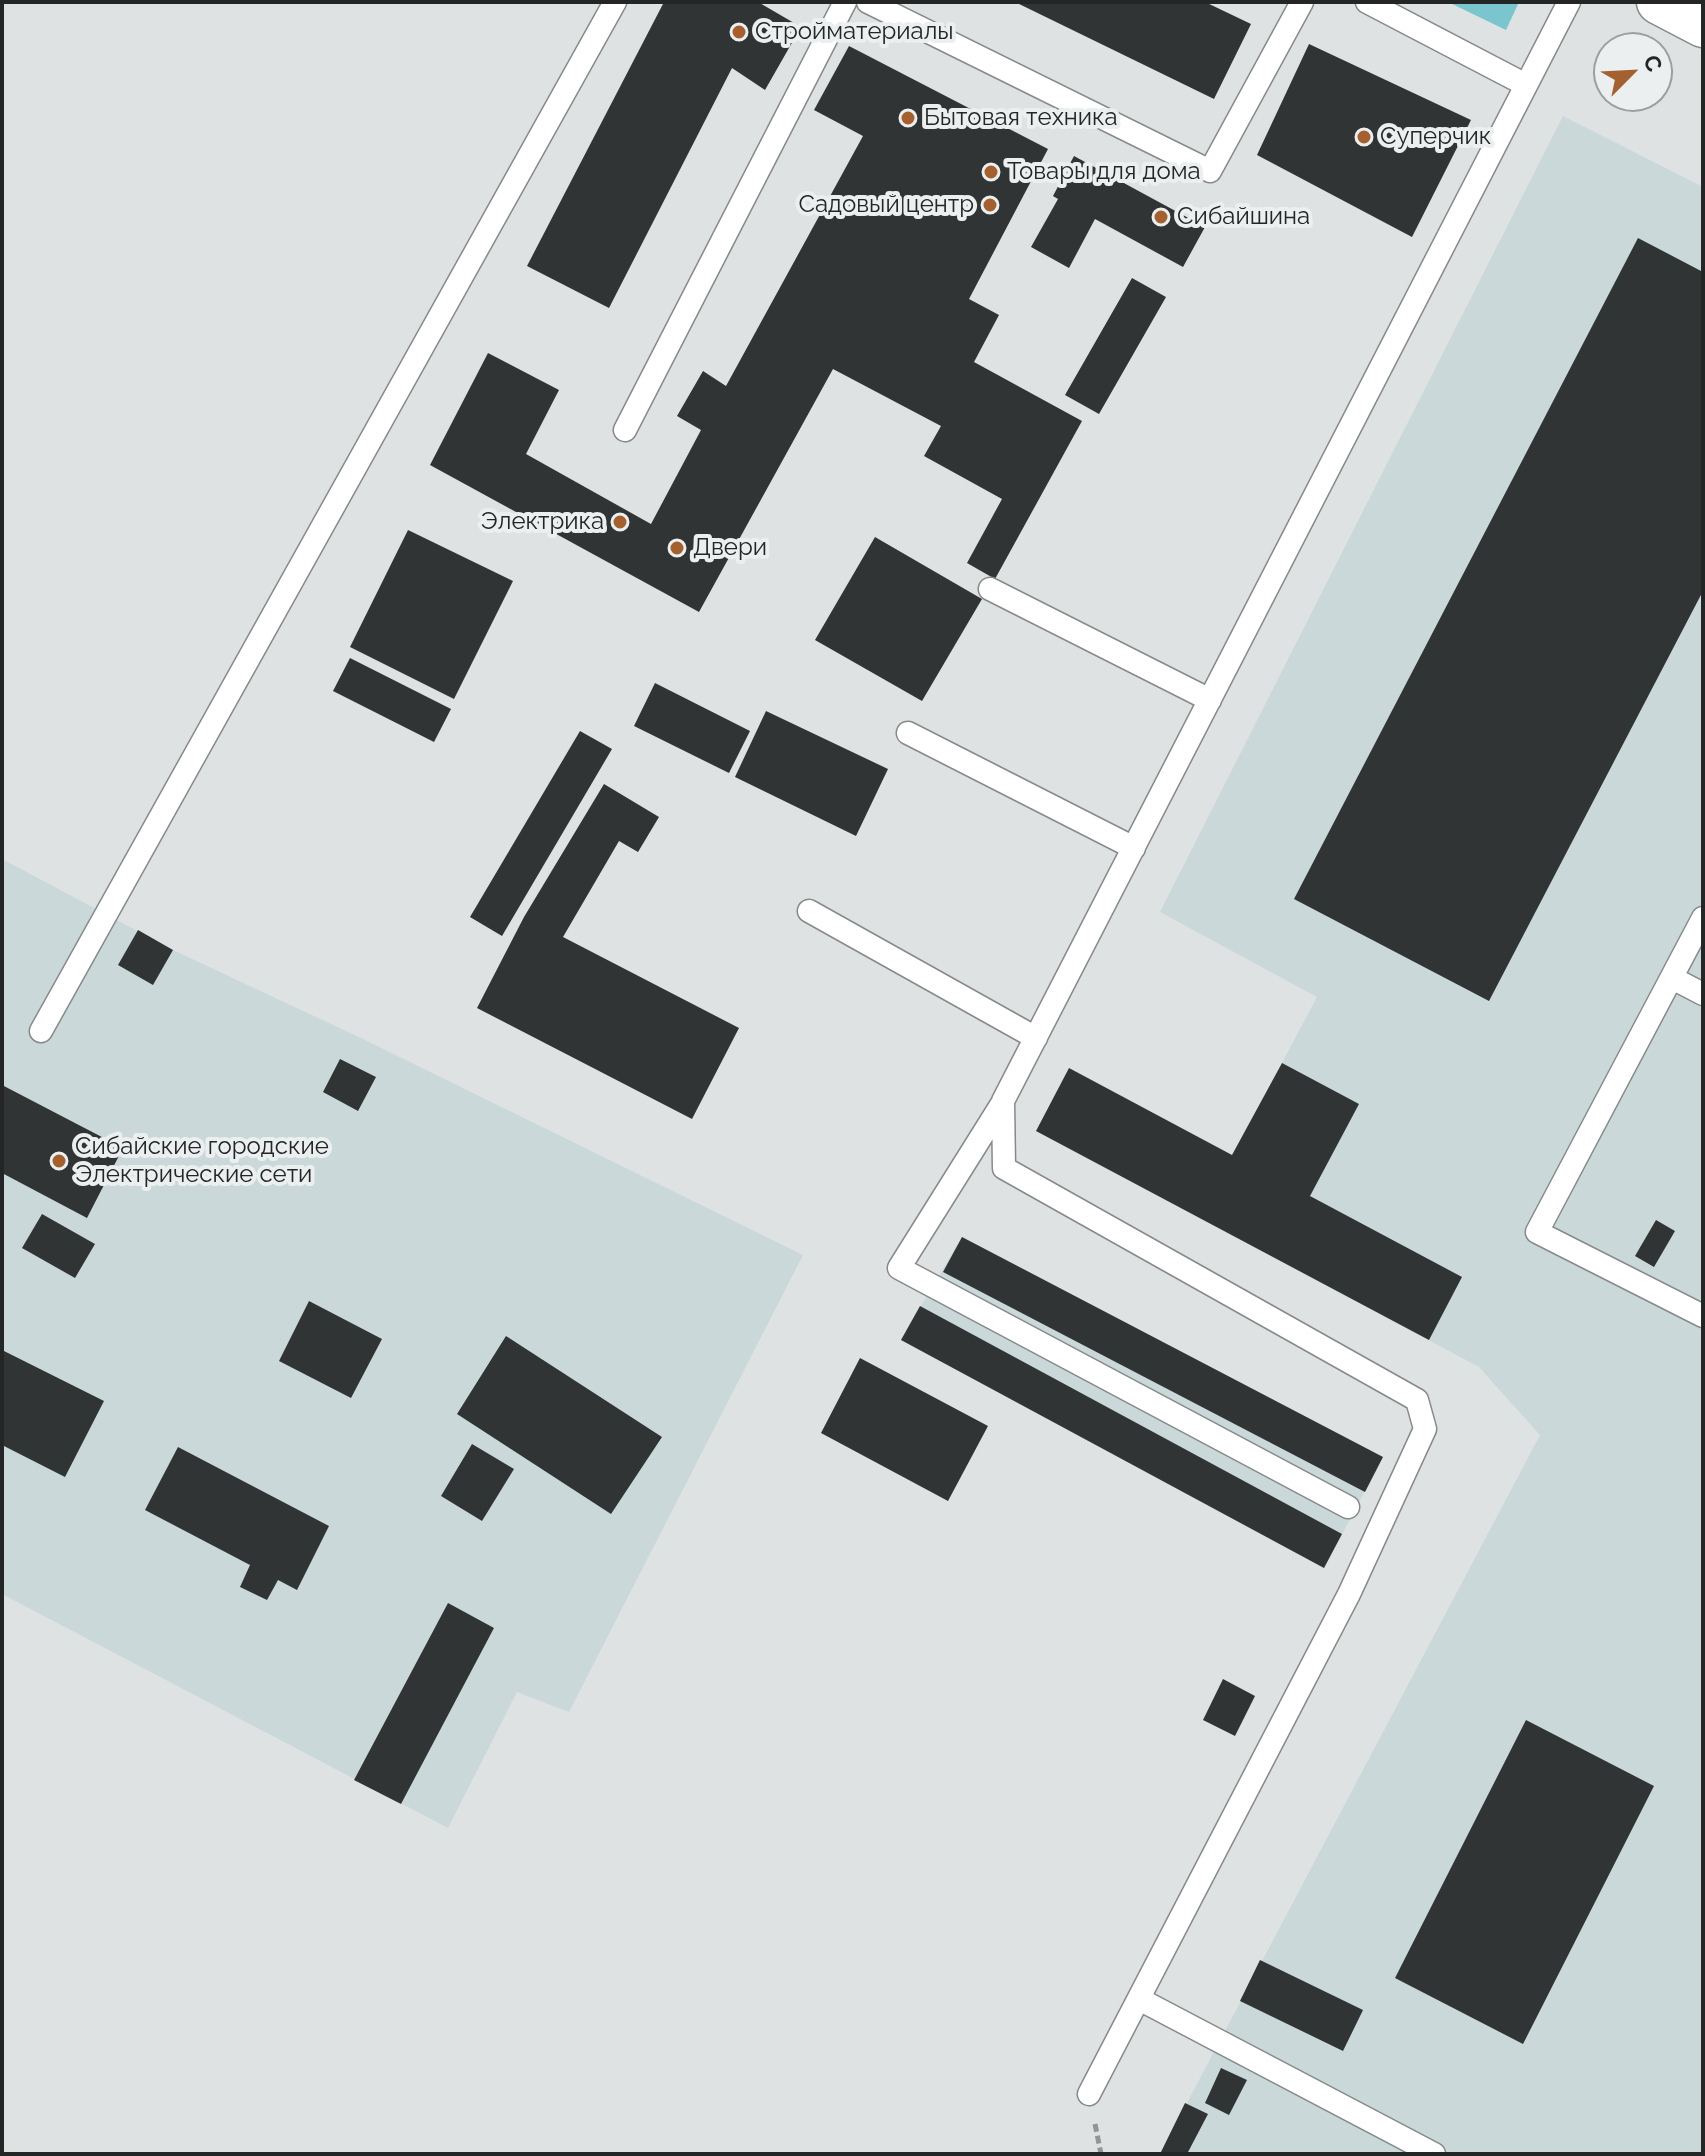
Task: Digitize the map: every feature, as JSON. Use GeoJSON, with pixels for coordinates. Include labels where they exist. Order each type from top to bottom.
{"type":"FeatureCollection","features":[{"type":"Feature","properties":{"kind":"main road"},"geometry":{"type":"LineString","coordinates":[[1659,2],[1703,25]]}},
{"type":"Feature","properties":{"kind":"lane"},"geometry":{"type":"LineString","coordinates":[[41,1031],[615,2]]}},
{"type":"Feature","properties":{"kind":"lane"},"geometry":{"type":"LineString","coordinates":[[625,430],[845,2]]}},
{"type":"Feature","properties":{"kind":"lane"},"geometry":{"type":"LineString","coordinates":[[868,2],[1210,171],[1302,2]]}},
{"type":"Feature","properties":{"kind":"lane"},"geometry":{"type":"LineString","coordinates":[[1367,2],[1526,85]]}},
{"type":"Feature","properties":{"kind":"lane"},"geometry":{"type":"LineString","coordinates":[[1348,1507],[899,1268],[1003,1101],[1569,2]]}},
{"type":"Feature","properties":{"kind":"lane"},"geometry":{"type":"LineString","coordinates":[[990,589],[1210,700]]}},
{"type":"Feature","properties":{"kind":"lane"},"geometry":{"type":"LineString","coordinates":[[908,733],[1134,848]]}},
{"type":"Feature","properties":{"kind":"lane"},"geometry":{"type":"LineString","coordinates":[[809,911],[1036,1038]]}},
{"type":"Feature","properties":{"kind":"lane"},"geometry":{"type":"LineString","coordinates":[[1703,918],[1537,1232],[1703,1316]]}},
{"type":"Feature","properties":{"kind":"lane"},"geometry":{"type":"LineString","coordinates":[[1672,978],[1703,994]]}},
{"type":"Feature","properties":{"kind":"lane"},"geometry":{"type":"LineString","coordinates":[[1003,1101],[1004,1168],[1417,1400],[1425,1429],[1349,1594],[1089,2094]]}},
{"type":"Feature","properties":{"kind":"lane"},"geometry":{"type":"LineString","coordinates":[[1139,1999],[1434,2154]]}},
{"type":"Feature","properties":{"kind":"shaded area"},"geometry":{"type":"Polygon","coordinates":[[[1448,2],[1519,2],[1506,30],[1448,2]]]}},
{"type":"Feature","properties":{"kind":"shaded area"},"geometry":{"type":"Polygon","coordinates":[[[1563,116],[1703,187],[1703,2154],[1160,2154],[1540,1435],[1479,1367],[1036,1131],[1233,1155],[1317,997],[1160,912],[1563,116]]]}},
{"type":"Feature","properties":{"kind":"shaded area"},"geometry":{"type":"Polygon","coordinates":[[[2,859],[173,950],[363,1039],[803,1255],[569,1712],[517,1692],[448,1828],[2,1594],[2,859]]]}},
{"type":"Feature","properties":{"kind":"shaded area"},"geometry":{"type":"Polygon","coordinates":[[[962,1237],[1383,1457],[1324,1568],[901,1340],[962,1237]]]}},
{"type":"Feature","properties":{"kind":"building"},"geometry":{"type":"Polygon","coordinates":[[[664,2],[758,2],[801,27],[765,90],[732,68],[609,308],[527,266],[664,2]]]}},
{"type":"Feature","properties":{"kind":"building"},"geometry":{"type":"Polygon","coordinates":[[[1015,2],[1205,2],[1251,24],[1214,99],[1015,2]]]}},
{"type":"Feature","properties":{"kind":"building","name":"Суперчик"},"geometry":{"type":"Polygon","coordinates":[[[1309,44],[1471,120],[1412,237],[1257,155],[1309,44]]]}},
{"type":"Feature","properties":{"kind":"building"},"geometry":{"type":"Polygon","coordinates":[[[849,46],[1048,149],[969,299],[999,315],[974,362],[1082,421],[995,579],[967,563],[1002,499],[924,456],[941,426],[833,369],[699,612],[430,465],[488,353],[559,390],[526,454],[651,524],[701,430],[677,416],[703,371],[726,386],[863,136],[814,110],[849,46]]]}},
{"type":"Feature","properties":{"kind":"building"},"geometry":{"type":"Polygon","coordinates":[[[1074,156],[1205,227],[1183,267],[1095,219],[1069,268],[1031,247],[1058,199],[1053,196],[1074,156]]]}},
{"type":"Feature","properties":{"kind":"building"},"geometry":{"type":"Polygon","coordinates":[[[1638,238],[1703,272],[1703,591],[1489,1001],[1294,899],[1638,238]]]}},
{"type":"Feature","properties":{"kind":"building"},"geometry":{"type":"Polygon","coordinates":[[[1132,278],[1166,297],[1099,414],[1065,395],[1132,278]]]}},
{"type":"Feature","properties":{"kind":"building"},"geometry":{"type":"Polygon","coordinates":[[[408,530],[513,581],[454,699],[350,647],[408,530]]]}},
{"type":"Feature","properties":{"kind":"building"},"geometry":{"type":"Polygon","coordinates":[[[875,537],[982,599],[922,701],[815,640],[875,537]]]}},
{"type":"Feature","properties":{"kind":"building"},"geometry":{"type":"Polygon","coordinates":[[[350,658],[451,709],[434,742],[333,691],[350,658]]]}},
{"type":"Feature","properties":{"kind":"building"},"geometry":{"type":"Polygon","coordinates":[[[655,683],[750,731],[729,773],[634,726],[655,683]]]}},
{"type":"Feature","properties":{"kind":"building"},"geometry":{"type":"Polygon","coordinates":[[[766,711],[888,769],[856,836],[735,777],[766,711]]]}},
{"type":"Feature","properties":{"kind":"building"},"geometry":{"type":"Polygon","coordinates":[[[580,731],[612,749],[502,936],[470,917],[580,731]]]}},
{"type":"Feature","properties":{"kind":"building"},"geometry":{"type":"Polygon","coordinates":[[[604,784],[659,817],[638,852],[619,841],[563,937],[739,1028],[692,1119],[477,1008],[524,917],[604,784]]]}},
{"type":"Feature","properties":{"kind":"building"},"geometry":{"type":"Polygon","coordinates":[[[138,930],[173,950],[153,985],[118,965],[138,930]]]}},
{"type":"Feature","properties":{"kind":"building"},"geometry":{"type":"Polygon","coordinates":[[[340,1059],[376,1077],[358,1111],[323,1092],[340,1059]]]}},
{"type":"Feature","properties":{"kind":"building"},"geometry":{"type":"Polygon","coordinates":[[[1282,1063],[1359,1104],[1310,1196],[1462,1277],[1429,1340],[1036,1131],[1069,1068],[1232,1155],[1282,1063]]]}},
{"type":"Feature","properties":{"kind":"building","name":"Сибайские городские Электрические сети"},"geometry":{"type":"Polygon","coordinates":[[[2,1085],[123,1148],[87,1218],[2,1173],[2,1085]]]}},
{"type":"Feature","properties":{"kind":"building"},"geometry":{"type":"Polygon","coordinates":[[[42,1214],[95,1244],[75,1278],[22,1248],[42,1214]]]}},
{"type":"Feature","properties":{"kind":"building"},"geometry":{"type":"Polygon","coordinates":[[[1656,1220],[1675,1231],[1654,1267],[1635,1256],[1656,1220]]]}},
{"type":"Feature","properties":{"kind":"building"},"geometry":{"type":"Polygon","coordinates":[[[962,1237],[1383,1457],[1365,1492],[943,1272],[962,1237]]]}},
{"type":"Feature","properties":{"kind":"building"},"geometry":{"type":"Polygon","coordinates":[[[309,1301],[382,1339],[351,1398],[279,1361],[309,1301]]]}},
{"type":"Feature","properties":{"kind":"building"},"geometry":{"type":"Polygon","coordinates":[[[920,1306],[1342,1534],[1324,1568],[901,1340],[920,1306]]]}},
{"type":"Feature","properties":{"kind":"building"},"geometry":{"type":"Polygon","coordinates":[[[506,1336],[662,1437],[611,1514],[457,1414],[506,1336]]]}},
{"type":"Feature","properties":{"kind":"building"},"geometry":{"type":"Polygon","coordinates":[[[2,1350],[104,1401],[65,1477],[2,1445],[2,1350]]]}},
{"type":"Feature","properties":{"kind":"building"},"geometry":{"type":"Polygon","coordinates":[[[860,1358],[988,1426],[948,1501],[821,1433],[860,1358]]]}},
{"type":"Feature","properties":{"kind":"building"},"geometry":{"type":"Polygon","coordinates":[[[472,1444],[514,1469],[482,1521],[441,1496],[472,1444]]]}},
{"type":"Feature","properties":{"kind":"building"},"geometry":{"type":"Polygon","coordinates":[[[178,1447],[329,1526],[297,1590],[278,1580],[267,1600],[240,1587],[250,1565],[145,1510],[178,1447]]]}},
{"type":"Feature","properties":{"kind":"building"},"geometry":{"type":"Polygon","coordinates":[[[448,1603],[494,1628],[401,1804],[354,1780],[448,1603]]]}},
{"type":"Feature","properties":{"kind":"building"},"geometry":{"type":"Polygon","coordinates":[[[1223,1679],[1255,1696],[1235,1736],[1203,1720],[1223,1679]]]}},
{"type":"Feature","properties":{"kind":"building"},"geometry":{"type":"Polygon","coordinates":[[[1526,1720],[1654,1786],[1523,2044],[1395,1978],[1526,1720]]]}},
{"type":"Feature","properties":{"kind":"building"},"geometry":{"type":"Polygon","coordinates":[[[1260,1960],[1363,2010],[1343,2051],[1240,2001],[1260,1960]]]}},
{"type":"Feature","properties":{"kind":"building"},"geometry":{"type":"Polygon","coordinates":[[[1221,2068],[1247,2080],[1229,2115],[1205,2103],[1221,2068]]]}},
{"type":"Feature","properties":{"kind":"building"},"geometry":{"type":"Polygon","coordinates":[[[1185,2103],[1208,2114],[1187,2154],[1160,2154],[1185,2103]]]}},
{"type":"Feature","properties":{"kind":"place","name":"Стройматериалы"},"geometry":{"type":"Point","coordinates":[739,32]}},
{"type":"Feature","properties":{"kind":"place","name":"Бытовая техника"},"geometry":{"type":"Point","coordinates":[908,118]}},
{"type":"Feature","properties":{"kind":"place","name":"Суперчик"},"geometry":{"type":"Point","coordinates":[1364,137]}},
{"type":"Feature","properties":{"kind":"place","name":"Товары для дома"},"geometry":{"type":"Point","coordinates":[991,172]}},
{"type":"Feature","properties":{"kind":"place","name":"Садовый центр"},"geometry":{"type":"Point","coordinates":[990,205]}},
{"type":"Feature","properties":{"kind":"place","name":"Сибайшина"},"geometry":{"type":"Point","coordinates":[1161,217]}},
{"type":"Feature","properties":{"kind":"place","name":"Электрика"},"geometry":{"type":"Point","coordinates":[620,522]}},
{"type":"Feature","properties":{"kind":"place","name":"Двери"},"geometry":{"type":"Point","coordinates":[677,548]}},
{"type":"Feature","properties":{"kind":"place","name":"Сибайские городские Электрические сети"},"geometry":{"type":"Point","coordinates":[59,1161]}}]}
